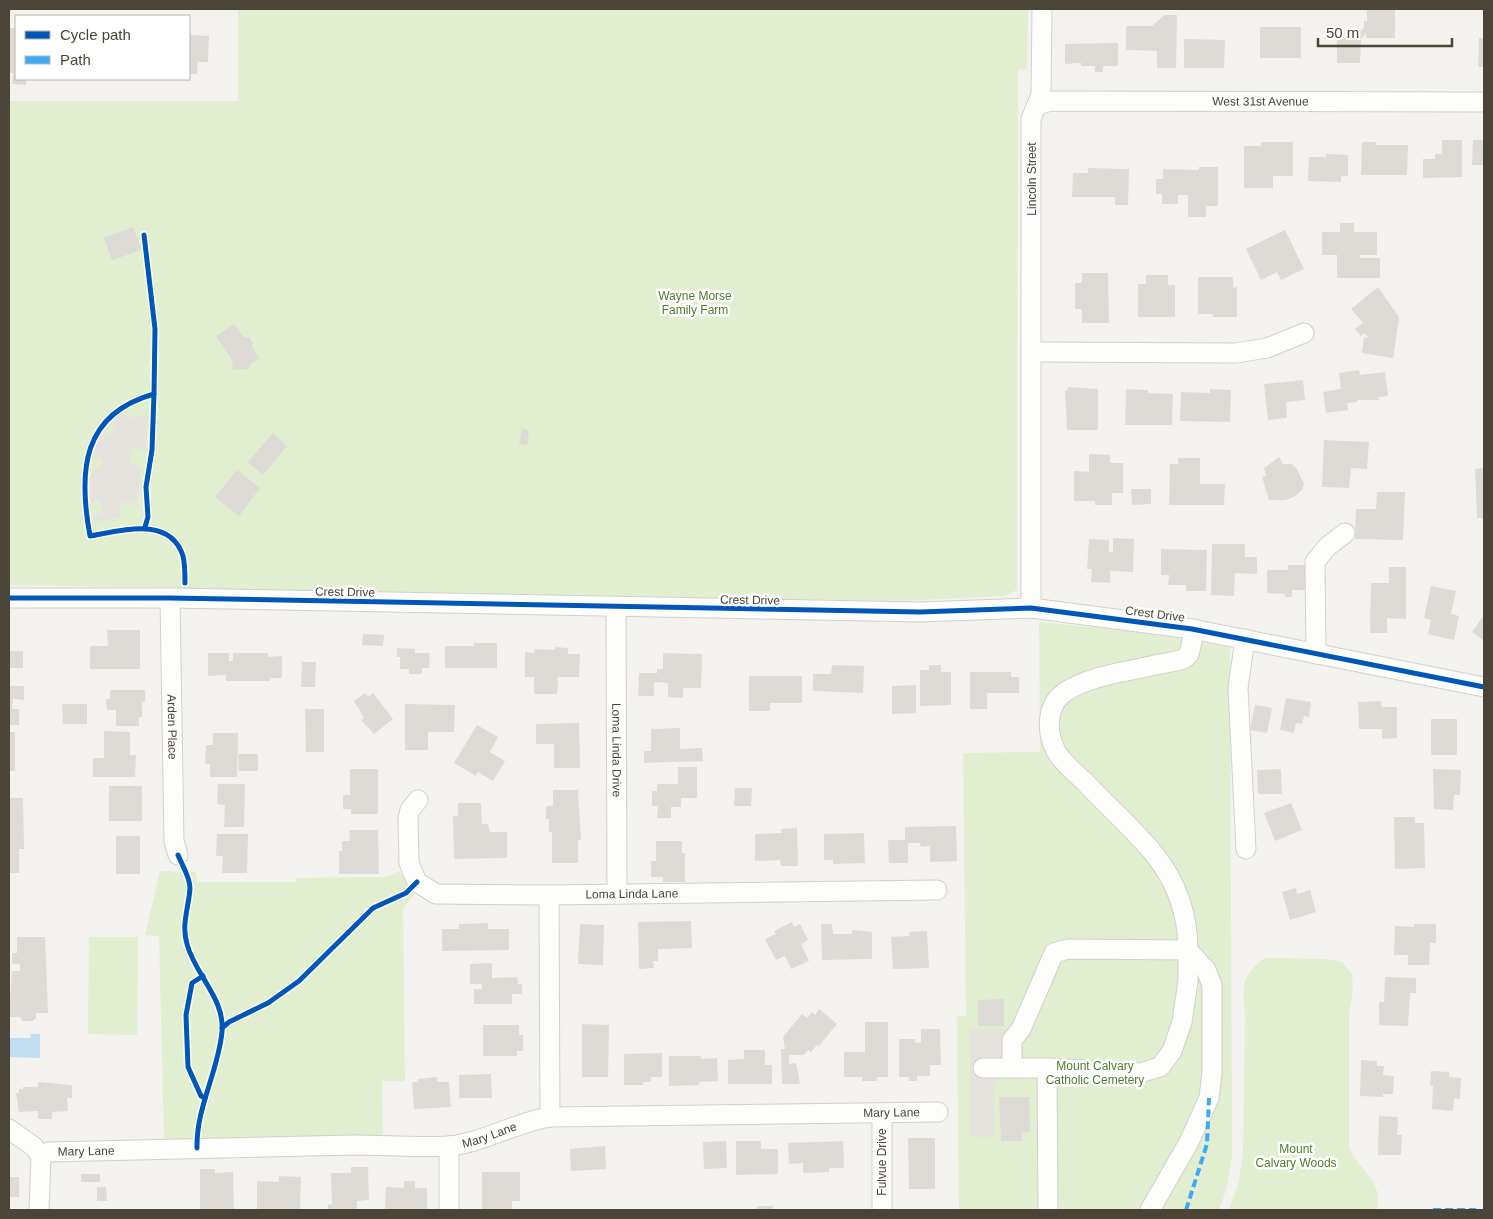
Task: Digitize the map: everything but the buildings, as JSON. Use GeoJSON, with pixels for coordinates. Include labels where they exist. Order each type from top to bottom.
{"type":"FeatureCollection","features":[{"type":"Feature","properties":{"kind":"street","name":"Lincoln Street"},"geometry":{"type":"LineString","coordinates":[[1031,608],[1032,119],[1041,96],[1042,9]]}},
{"type":"Feature","properties":{"kind":"street","name":"West 31st Avenue"},"geometry":{"type":"LineString","coordinates":[[1037,105],[1051,101],[1484,102]]}},
{"type":"Feature","properties":{"kind":"street"},"geometry":{"type":"LineString","coordinates":[[1032,352],[1236,353],[1267,348],[1304,333]]}},
{"type":"Feature","properties":{"kind":"street"},"geometry":{"type":"LineString","coordinates":[[1316,654],[1315,562],[1327,547],[1345,533]]}},
{"type":"Feature","properties":{"kind":"street","name":"Crest Drive"},"geometry":{"type":"LineString","coordinates":[[9,598],[170,598],[616,608],[920,612],[1031,608],[1195,629],[1484,688]]}},
{"type":"Feature","properties":{"kind":"street","name":"Arden Place"},"geometry":{"type":"LineString","coordinates":[[170,598],[174,841],[178,855]]}},
{"type":"Feature","properties":{"kind":"street","name":"Loma Linda Drive"},"geometry":{"type":"LineString","coordinates":[[616,608],[617,893]]}},
{"type":"Feature","properties":{"kind":"street"},"geometry":{"type":"LineString","coordinates":[[983,1068],[1047,1068],[1140,1073],[1160,1067],[1172,1051],[1182,1022],[1188,981],[1188,929],[1185,914],[1174,884],[1143,841],[1060,758],[1051,739],[1050,719],[1051,710],[1060,696],[1079,685],[1103,677],[1184,658],[1189,654],[1195,629]]}},
{"type":"Feature","properties":{"kind":"street"},"geometry":{"type":"LineString","coordinates":[[1245,639],[1238,688],[1246,849]]}},
{"type":"Feature","properties":{"kind":"street","name":"Loma Linda Lane"},"geometry":{"type":"LineString","coordinates":[[418,800],[410,810],[408,818],[409,863],[414,877],[422,888],[445,895],[937,890]]}},
{"type":"Feature","properties":{"kind":"street"},"geometry":{"type":"LineString","coordinates":[[549,895],[550,1117]]}},
{"type":"Feature","properties":{"kind":"street"},"geometry":{"type":"LineString","coordinates":[[1012,1067],[1012,1040],[1021,1030],[1054,953],[1068,948],[1188,950],[1206,970],[1212,984],[1210,1091],[1189,1142],[1150,1210]]}},
{"type":"Feature","properties":{"kind":"street"},"geometry":{"type":"LineString","coordinates":[[1047,1068],[1048,1210]]}},
{"type":"Feature","properties":{"kind":"street","name":"Mary Lane"},"geometry":{"type":"LineString","coordinates":[[41,1156],[49,1152],[196,1148],[448,1146],[476,1140],[529,1120],[550,1117],[938,1112]]}},
{"type":"Feature","properties":{"kind":"street","name":"Fulvue Drive"},"geometry":{"type":"LineString","coordinates":[[882,1113],[882,1210]]}},
{"type":"Feature","properties":{"kind":"street"},"geometry":{"type":"LineString","coordinates":[[9,1128],[34,1147],[41,1156],[39,1210]]}},
{"type":"Feature","properties":{"kind":"street"},"geometry":{"type":"LineString","coordinates":[[448,1146],[450,1210]]}},
{"type":"Feature","properties":{"kind":"green space","name":"Wayne Morse Family Farm"},"geometry":{"type":"Polygon","coordinates":[[[238,9],[1028,9],[1027,69],[1018,70],[1017,590],[1004,596],[900,601],[9,585],[9,101],[238,101],[238,9]]]}},
{"type":"Feature","properties":{"kind":"green space","name":"Mount Calvary Catholic Cemetery"},"geometry":{"type":"Polygon","coordinates":[[[1039,622],[1128,631],[1230,647],[1232,1155],[1226,1190],[1219,1210],[959,1210],[957,1017],[966,1016],[963,753],[1040,752],[1039,622]]]}},
{"type":"Feature","properties":{"kind":"green space"},"geometry":{"type":"Polygon","coordinates":[[[160,871],[196,872],[197,882],[296,882],[296,878],[387,877],[399,871],[416,892],[403,909],[405,1081],[382,1081],[383,1136],[164,1139],[159,936],[145,935],[160,871]]]}},
{"type":"Feature","properties":{"kind":"green space"},"geometry":{"type":"Polygon","coordinates":[[[89,937],[138,937],[137,1035],[88,1034],[89,937]]]}},
{"type":"Feature","properties":{"kind":"green space","name":"Mount Calvary Woods"},"geometry":{"type":"Polygon","coordinates":[[[1265,958],[1325,959],[1342,962],[1352,974],[1353,991],[1349,1013],[1349,1147],[1353,1156],[1374,1183],[1378,1200],[1377,1210],[1229,1210],[1239,1181],[1243,1150],[1245,1015],[1243,997],[1245,983],[1251,970],[1265,958]]]}},
{"type":"Feature","properties":{"kind":"shaded area"},"geometry":{"type":"Polygon","coordinates":[[[122,409],[128,419],[140,415],[148,415],[146,450],[132,448],[129,464],[141,467],[138,500],[119,504],[121,517],[94,522],[93,515],[102,513],[100,501],[90,502],[90,477],[92,469],[100,469],[102,458],[92,458],[94,449],[100,430],[112,435],[116,429],[107,421],[122,409]]]}},
{"type":"Feature","properties":{"kind":"shaded area"},"geometry":{"type":"Polygon","coordinates":[[[970,1029],[1010,1029],[1009,1073],[994,1083],[994,1137],[970,1137],[970,1029]]]}},
{"type":"Feature","properties":{"kind":"water"},"geometry":{"type":"Polygon","coordinates":[[[31,1034],[40,1034],[40,1058],[9,1057],[9,1038],[30,1038],[31,1034]]]}},
{"type":"Feature","properties":{"kind":"marked path"},"geometry":{"type":"LineString","coordinates":[[1186,1210],[1207,1144],[1209,1098]]}},
{"type":"Feature","properties":{"kind":"marked path"},"geometry":{"type":"LineString","coordinates":[[1433,1210],[1476,1210]]}},
{"type":"Feature","properties":{"kind":"cycle path"},"geometry":{"type":"LineString","coordinates":[[144,235],[155,329],[154,394],[130,403],[112,415],[99,431],[90,448],[86,468],[86,512],[90,536],[129,529],[156,530],[167,535],[177,543],[183,556],[185,583]]}},
{"type":"Feature","properties":{"kind":"cycle path"},"geometry":{"type":"LineString","coordinates":[[145,527],[148,517],[146,487],[152,450],[154,394]]}},
{"type":"Feature","properties":{"kind":"cycle path"},"geometry":{"type":"LineString","coordinates":[[9,598],[170,598],[920,612],[1031,608],[1192,629],[1484,687]]}},
{"type":"Feature","properties":{"kind":"cycle path"},"geometry":{"type":"LineString","coordinates":[[178,855],[190,884],[185,937],[196,966],[219,1008],[222,1020],[220,1047],[203,1104],[197,1148]]}},
{"type":"Feature","properties":{"kind":"cycle path"},"geometry":{"type":"LineString","coordinates":[[222,1028],[229,1022],[268,1003],[299,981],[373,908],[406,893],[417,882]]}},
{"type":"Feature","properties":{"kind":"cycle path"},"geometry":{"type":"LineString","coordinates":[[203,976],[192,983],[186,1015],[188,1067],[201,1096],[205,1098]]}}]}
